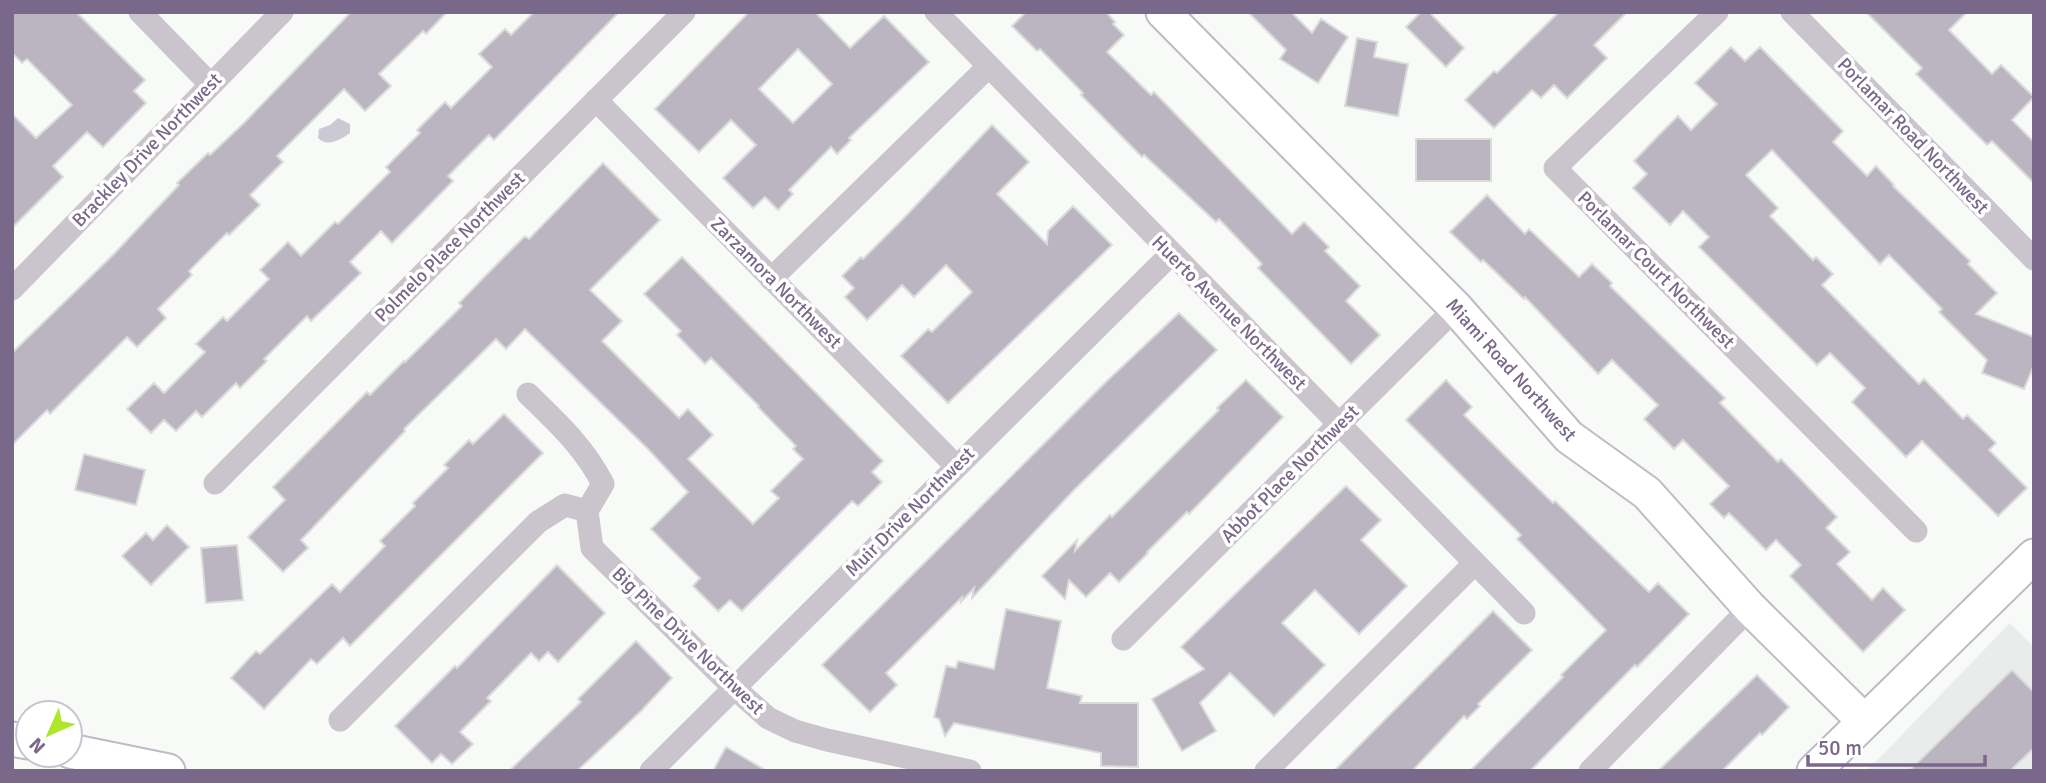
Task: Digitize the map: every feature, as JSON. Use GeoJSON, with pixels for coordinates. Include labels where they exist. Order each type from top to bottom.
{"type":"FeatureCollection","features":[{"type":"Feature","properties":{"kind":"street"},"geometry":{"type":"LineString","coordinates":[[140,12],[210,84]]}},
{"type":"Feature","properties":{"kind":"street","name":"Brackley Drive Northwest"},"geometry":{"type":"LineString","coordinates":[[14,283],[282,12]]}},
{"type":"Feature","properties":{"kind":"street","name":"Polmelo Place Northwest"},"geometry":{"type":"LineString","coordinates":[[215,483],[684,12]]}},
{"type":"Feature","properties":{"kind":"street","name":"Huerto Avenue Northwest"},"geometry":{"type":"LineString","coordinates":[[936,12],[1524,613]]}},
{"type":"Feature","properties":{"kind":"street","name":"Miami Road Northwest"},"geometry":{"type":"LineString","coordinates":[[1163,12],[1456,308],[1569,437],[1647,493],[1750,608],[1864,720]]}},
{"type":"Feature","properties":{"kind":"street","name":"Porlamar Court Northwest"},"geometry":{"type":"LineString","coordinates":[[1717,12],[1555,168],[1916,531]]}},
{"type":"Feature","properties":{"kind":"street","name":"Porlamar Road Northwest"},"geometry":{"type":"LineString","coordinates":[[1792,12],[2034,259]]}},
{"type":"Feature","properties":{"kind":"street"},"geometry":{"type":"LineString","coordinates":[[771,279],[989,66]]}},
{"type":"Feature","properties":{"kind":"street","name":"Zarzamora Northwest"},"geometry":{"type":"LineString","coordinates":[[596,100],[956,466]]}},
{"type":"Feature","properties":{"kind":"street","name":"Muir Drive Northwest"},"geometry":{"type":"LineString","coordinates":[[651,771],[1171,254]]}},
{"type":"Feature","properties":{"kind":"street","name":"Abbot Place Northwest"},"geometry":{"type":"LineString","coordinates":[[1123,639],[1456,308]]}},
{"type":"Feature","properties":{"kind":"street"},"geometry":{"type":"LineString","coordinates":[[340,720],[538,522],[565,505],[587,510],[603,484],[591,461],[573,438],[528,394]]}},
{"type":"Feature","properties":{"kind":"street","name":"Big Pine Drive Northwest"},"geometry":{"type":"LineString","coordinates":[[587,510],[592,548],[768,718],[795,731],[827,740],[970,771]]}},
{"type":"Feature","properties":{"kind":"street"},"geometry":{"type":"LineString","coordinates":[[1814,771],[2034,556]]}},
{"type":"Feature","properties":{"kind":"street"},"geometry":{"type":"LineString","coordinates":[[1266,771],[1475,563]]}},
{"type":"Feature","properties":{"kind":"street"},"geometry":{"type":"LineString","coordinates":[[1590,771],[1750,608]]}},
{"type":"Feature","properties":{"kind":"street"},"geometry":{"type":"LineString","coordinates":[[84,754],[168,771]]}},
{"type":"Feature","properties":{"kind":"shaded area"},"geometry":{"type":"Polygon","coordinates":[[[338,118],[350,124],[350,133],[330,142],[318,138],[319,129],[338,118]]]}},
{"type":"Feature","properties":{"kind":"shaded area"},"geometry":{"type":"Polygon","coordinates":[[[2010,623],[2034,647],[2034,771],[1867,771],[2010,623]]]}},
{"type":"Feature","properties":{"kind":"building"},"geometry":{"type":"Polygon","coordinates":[[[12,12],[76,12],[145,80],[134,91],[146,103],[103,147],[87,132],[53,166],[63,177],[12,228],[12,114],[36,138],[72,105],[27,59],[22,63],[12,53],[12,12]]]}},
{"type":"Feature","properties":{"kind":"building"},"geometry":{"type":"Polygon","coordinates":[[[351,12],[447,12],[426,34],[423,31],[379,74],[391,86],[365,111],[344,89],[277,156],[283,162],[250,195],[260,205],[189,271],[192,275],[158,309],[166,318],[137,347],[127,337],[50,414],[47,410],[12,445],[12,353],[113,255],[179,185],[177,183],[244,123],[351,12]]]}},
{"type":"Feature","properties":{"kind":"building"},"geometry":{"type":"Polygon","coordinates":[[[534,12],[619,12],[494,140],[489,135],[448,176],[453,181],[392,243],[381,231],[350,262],[361,273],[311,321],[307,316],[264,359],[267,361],[240,388],[236,383],[202,417],[196,411],[176,431],[164,420],[151,433],[127,409],[154,383],[164,393],[205,352],[196,344],[223,317],[227,321],[269,279],[260,270],[288,242],[301,256],[335,222],[338,224],[390,172],[386,167],[420,133],[417,130],[445,102],[451,108],[492,67],[479,54],[505,29],[511,35],[534,12]]]}},
{"type":"Feature","properties":{"kind":"building"},"geometry":{"type":"Polygon","coordinates":[[[749,12],[815,12],[850,48],[884,16],[929,62],[849,138],[851,140],[837,154],[831,147],[789,190],[793,194],[778,210],[765,197],[753,208],[723,178],[756,145],[731,120],[699,152],[655,109],[749,12]],[[798,49],[759,89],[793,123],[832,84],[798,49]]]}},
{"type":"Feature","properties":{"kind":"building"},"geometry":{"type":"Polygon","coordinates":[[[1026,12],[1106,12],[1124,35],[1107,52],[1151,95],[1154,92],[1292,234],[1304,222],[1329,247],[1325,251],[1360,286],[1346,301],[1380,335],[1351,364],[1258,268],[1262,264],[1219,219],[1216,222],[1144,155],[1142,157],[1040,49],[1037,51],[1012,26],[1026,12]]]}},
{"type":"Feature","properties":{"kind":"building"},"geometry":{"type":"Polygon","coordinates":[[[1248,12],[1291,12],[1312,33],[1321,19],[1348,37],[1318,83],[1280,59],[1286,50],[1248,12]]]}},
{"type":"Feature","properties":{"kind":"building"},"geometry":{"type":"Polygon","coordinates":[[[1421,12],[1429,12],[1464,48],[1446,67],[1406,27],[1421,12]]]}},
{"type":"Feature","properties":{"kind":"building"},"geometry":{"type":"Polygon","coordinates":[[[1559,12],[1627,12],[1594,45],[1607,58],[1567,98],[1554,85],[1541,98],[1532,90],[1494,128],[1465,100],[1494,71],[1497,73],[1559,12]]]}},
{"type":"Feature","properties":{"kind":"building"},"geometry":{"type":"Polygon","coordinates":[[[1866,12],[1967,12],[1949,30],[1992,74],[2001,65],[2034,97],[2012,120],[2034,142],[2034,183],[1992,141],[1987,145],[1916,74],[1922,68],[1866,12]]]}},
{"type":"Feature","properties":{"kind":"building"},"geometry":{"type":"Polygon","coordinates":[[[1357,38],[1377,42],[1374,57],[1408,64],[1398,116],[1345,106],[1357,38]]]}},
{"type":"Feature","properties":{"kind":"building"},"geometry":{"type":"Polygon","coordinates":[[[1731,47],[1745,61],[1760,47],[1843,131],[1833,142],[1867,176],[1876,166],[1970,261],[1968,264],[1997,293],[1976,314],[2034,337],[2034,365],[2024,389],[1982,373],[1987,360],[1939,312],[1942,309],[1889,255],[1880,264],[1772,150],[1746,175],[1778,208],[1770,216],[1813,260],[1816,257],[1833,274],[1822,285],[1919,384],[1924,379],[1963,419],[1967,415],[1996,443],[1989,450],[2027,488],[1998,516],[1922,441],[1906,457],[1852,402],[1865,388],[1830,353],[1817,365],[1699,247],[1709,237],[1683,211],[1670,225],[1633,188],[1647,174],[1634,161],[1678,116],[1691,130],[1717,104],[1695,83],[1731,47]]]}},
{"type":"Feature","properties":{"kind":"building"},"geometry":{"type":"Polygon","coordinates":[[[992,125],[1029,162],[997,194],[1047,244],[1048,231],[1073,206],[1112,245],[948,403],[901,356],[928,329],[932,332],[972,292],[946,265],[914,297],[902,285],[867,320],[845,297],[854,288],[842,276],[903,219],[992,125]]]}},
{"type":"Feature","properties":{"kind":"building"},"geometry":{"type":"Polygon","coordinates":[[[1416,139],[1491,139],[1491,181],[1416,181],[1416,139]]]}},
{"type":"Feature","properties":{"kind":"building"},"geometry":{"type":"Polygon","coordinates":[[[603,163],[660,220],[590,290],[622,321],[602,341],[679,418],[688,409],[713,435],[688,459],[753,524],[779,498],[771,491],[803,459],[793,449],[796,446],[759,406],[711,358],[705,364],[677,335],[681,331],[644,294],[682,257],[883,461],[872,472],[882,482],[858,506],[852,501],[742,611],[730,600],[718,611],[693,586],[700,578],[651,529],[688,492],[648,449],[525,329],[506,349],[496,339],[404,429],[301,540],[308,548],[283,572],[248,537],[285,500],[273,487],[367,392],[370,395],[405,362],[462,306],[459,303],[499,262],[525,236],[529,239],[603,163]]]}},
{"type":"Feature","properties":{"kind":"building"},"geometry":{"type":"Polygon","coordinates":[[[1487,195],[1525,234],[1529,229],[1579,277],[1592,264],[1612,283],[1610,286],[1725,398],[1720,403],[1778,462],[1781,459],[1837,517],[1826,528],[1850,552],[1837,564],[1872,600],[1883,588],[1905,610],[1863,652],[1790,576],[1801,565],[1776,540],[1766,550],[1729,513],[1724,518],[1710,504],[1729,486],[1683,440],[1674,449],[1644,419],[1658,405],[1612,360],[1598,374],[1525,297],[1524,299],[1483,260],[1481,262],[1450,232],[1487,195]]]}},
{"type":"Feature","properties":{"kind":"building"},"geometry":{"type":"Polygon","coordinates":[[[1179,313],[1217,350],[1074,490],[972,598],[974,588],[886,673],[897,685],[870,712],[822,665],[1107,381],[1179,313]]]}},
{"type":"Feature","properties":{"kind":"building"},"geometry":{"type":"Polygon","coordinates":[[[1246,380],[1283,417],[1119,582],[1110,573],[1086,597],[1069,580],[1065,599],[1042,576],[1077,540],[1075,551],[1110,515],[1112,517],[1246,380]]]}},
{"type":"Feature","properties":{"kind":"building"},"geometry":{"type":"Polygon","coordinates":[[[1446,380],[1472,407],[1464,415],[1553,503],[1555,501],[1649,592],[1658,583],[1689,614],[1530,771],[1470,771],[1606,630],[1517,539],[1521,535],[1406,420],[1446,380]]]}},
{"type":"Feature","properties":{"kind":"building"},"geometry":{"type":"Polygon","coordinates":[[[504,414],[543,453],[350,646],[343,638],[317,664],[311,659],[264,709],[231,678],[256,651],[260,654],[332,584],[340,592],[385,546],[380,541],[448,468],[444,465],[469,440],[473,444],[504,414]]]}},
{"type":"Feature","properties":{"kind":"building"},"geometry":{"type":"Polygon","coordinates":[[[84,454],[145,470],[136,505],[75,490],[84,454]]]}},
{"type":"Feature","properties":{"kind":"building"},"geometry":{"type":"Polygon","coordinates":[[[1346,486],[1381,520],[1361,540],[1407,586],[1359,634],[1315,590],[1282,623],[1325,665],[1274,716],[1230,673],[1200,703],[1216,731],[1182,751],[1152,699],[1204,669],[1181,647],[1346,486]]]}},
{"type":"Feature","properties":{"kind":"building"},"geometry":{"type":"Polygon","coordinates":[[[167,525],[189,547],[151,585],[122,556],[146,533],[153,540],[167,525]]]}},
{"type":"Feature","properties":{"kind":"building"},"geometry":{"type":"Polygon","coordinates":[[[237,545],[243,600],[206,603],[201,548],[237,545]]]}},
{"type":"Feature","properties":{"kind":"building"},"geometry":{"type":"Polygon","coordinates":[[[557,565],[605,613],[558,662],[548,652],[539,661],[531,653],[487,698],[491,701],[460,732],[473,744],[452,764],[441,754],[432,763],[395,726],[455,666],[457,668],[557,565]]]}},
{"type":"Feature","properties":{"kind":"building"},"geometry":{"type":"Polygon","coordinates":[[[1006,609],[1061,621],[1047,688],[1082,696],[1080,703],[1138,703],[1138,767],[1101,766],[1101,753],[954,723],[945,736],[939,719],[934,717],[946,666],[956,668],[958,661],[994,669],[1006,609]]]}},
{"type":"Feature","properties":{"kind":"building"},"geometry":{"type":"Polygon","coordinates":[[[1493,611],[1532,650],[1478,704],[1480,706],[1467,719],[1464,716],[1412,771],[1334,771],[1493,611]]]}},
{"type":"Feature","properties":{"kind":"building"},"geometry":{"type":"Polygon","coordinates":[[[636,641],[672,678],[641,711],[577,771],[509,771],[581,702],[578,699],[636,641]]]}},
{"type":"Feature","properties":{"kind":"building"},"geometry":{"type":"Polygon","coordinates":[[[2012,670],[2034,692],[2034,748],[2010,771],[1909,771],[2012,670]]]}},
{"type":"Feature","properties":{"kind":"building"},"geometry":{"type":"Polygon","coordinates":[[[1757,675],[1789,707],[1762,735],[1760,733],[1722,771],[1658,771],[1757,675]]]}},
{"type":"Feature","properties":{"kind":"building"},"geometry":{"type":"Polygon","coordinates":[[[726,747],[767,771],[713,771],[726,747]]]}}]}
